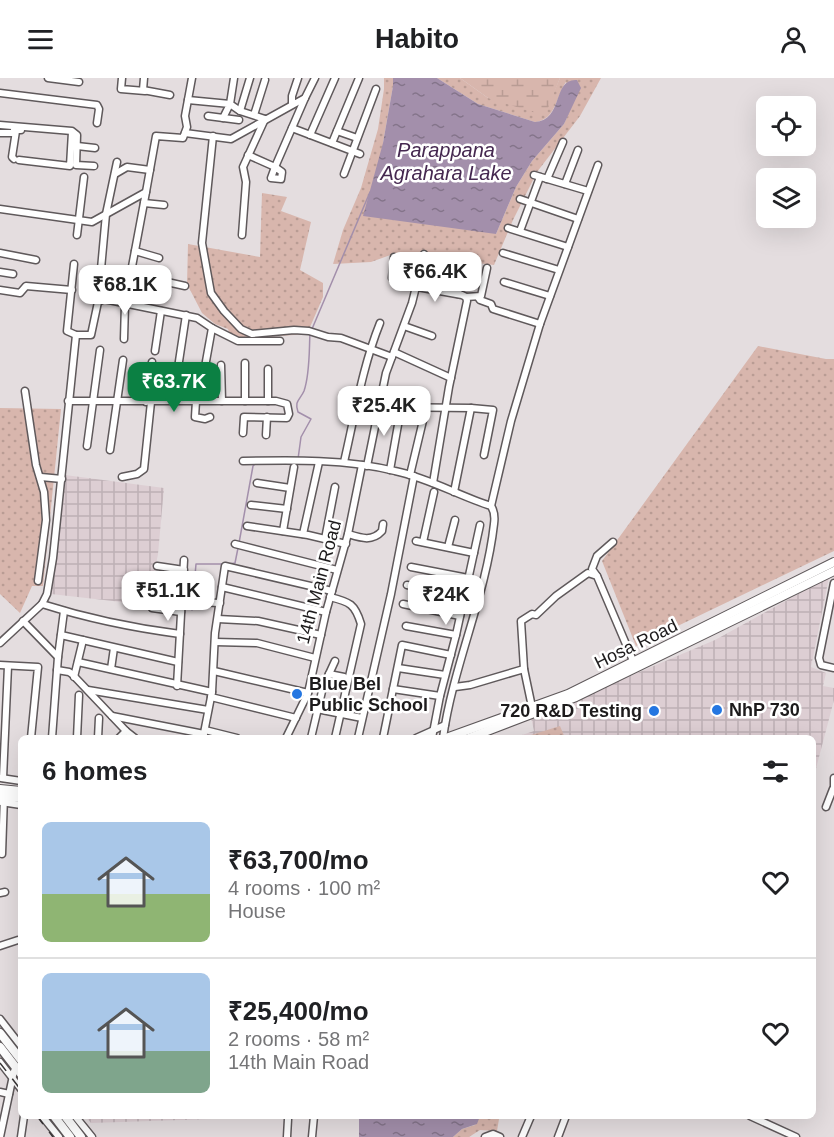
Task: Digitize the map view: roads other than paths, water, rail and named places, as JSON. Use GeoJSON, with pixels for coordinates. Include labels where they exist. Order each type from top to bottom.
{"type":"FeatureCollection","features":[{"type":"Feature","properties":{"kind":"highway"},"geometry":{"type":"LineString","coordinates":[[0,1035],[18,1071]]}},
{"type":"Feature","properties":{"kind":"highway"},"geometry":{"type":"LineString","coordinates":[[0,1047],[18,1071]]}},
{"type":"Feature","properties":{"kind":"highway"},"geometry":{"type":"LineString","coordinates":[[0,1052],[18,1071]]}},
{"type":"Feature","properties":{"kind":"highway"},"geometry":{"type":"LineString","coordinates":[[54,1119],[68,1137]]}},
{"type":"Feature","properties":{"kind":"highway"},"geometry":{"type":"LineString","coordinates":[[65,1119],[79,1137]]}},
{"type":"Feature","properties":{"kind":"main road","name":"Hosa Road"},"geometry":{"type":"LineString","coordinates":[[453,735],[568,694],[834,562]]}},
{"type":"Feature","properties":{"kind":"main road","name":"Hosa Road"},"geometry":{"type":"LineString","coordinates":[[477,735],[576,697],[834,571]]}},
{"type":"Feature","properties":{"kind":"main road"},"geometry":{"type":"LineString","coordinates":[[1,797],[18,792]]}},
{"type":"Feature","properties":{"kind":"main road"},"geometry":{"type":"LineString","coordinates":[[1,797],[18,798]]}},
{"type":"Feature","properties":{"kind":"street"},"geometry":{"type":"LineString","coordinates":[[48,78],[79,81]]}},
{"type":"Feature","properties":{"kind":"street"},"geometry":{"type":"LineString","coordinates":[[122,78],[121,89],[170,95]]}},
{"type":"Feature","properties":{"kind":"street"},"geometry":{"type":"LineString","coordinates":[[144,78],[143,90],[145,92]]}},
{"type":"Feature","properties":{"kind":"street"},"geometry":{"type":"LineString","coordinates":[[123,339],[125,304],[156,136],[183,138],[192,78]]}},
{"type":"Feature","properties":{"kind":"street"},"geometry":{"type":"LineString","coordinates":[[223,118],[230,104],[234,78]]}},
{"type":"Feature","properties":{"kind":"street"},"geometry":{"type":"LineString","coordinates":[[240,111],[250,78]]}},
{"type":"Feature","properties":{"kind":"street"},"geometry":{"type":"LineString","coordinates":[[292,104],[298,78]]}},
{"type":"Feature","properties":{"kind":"street"},"geometry":{"type":"LineString","coordinates":[[248,155],[275,167],[315,78]]}},
{"type":"Feature","properties":{"kind":"street"},"geometry":{"type":"LineString","coordinates":[[310,135],[335,78]]}},
{"type":"Feature","properties":{"kind":"street"},"geometry":{"type":"LineString","coordinates":[[332,143],[359,78]]}},
{"type":"Feature","properties":{"kind":"street"},"geometry":{"type":"LineString","coordinates":[[254,115],[265,80]]}},
{"type":"Feature","properties":{"kind":"street"},"geometry":{"type":"LineString","coordinates":[[344,174],[376,89]]}},
{"type":"Feature","properties":{"kind":"street"},"geometry":{"type":"LineString","coordinates":[[0,93],[97,105],[99,109],[97,123]]}},
{"type":"Feature","properties":{"kind":"street"},"geometry":{"type":"LineString","coordinates":[[185,133],[231,139],[305,98]]}},
{"type":"Feature","properties":{"kind":"street"},"geometry":{"type":"LineString","coordinates":[[188,100],[230,104],[240,111],[265,119]]}},
{"type":"Feature","properties":{"kind":"street"},"geometry":{"type":"LineString","coordinates":[[208,116],[239,120]]}},
{"type":"Feature","properties":{"kind":"street"},"geometry":{"type":"LineString","coordinates":[[242,235],[246,182],[243,167],[265,119]]}},
{"type":"Feature","properties":{"kind":"street"},"geometry":{"type":"LineString","coordinates":[[0,125],[73,133],[76,135],[76,165],[94,166]]}},
{"type":"Feature","properties":{"kind":"street"},"geometry":{"type":"LineString","coordinates":[[292,128],[360,154]]}},
{"type":"Feature","properties":{"kind":"street"},"geometry":{"type":"LineString","coordinates":[[0,133],[13,134],[16,130],[73,133]]}},
{"type":"Feature","properties":{"kind":"street"},"geometry":{"type":"LineString","coordinates":[[16,130],[12,157],[70,166],[73,133]]}},
{"type":"Feature","properties":{"kind":"street"},"geometry":{"type":"LineString","coordinates":[[337,131],[357,138]]}},
{"type":"Feature","properties":{"kind":"street"},"geometry":{"type":"LineString","coordinates":[[213,136],[202,243],[211,293],[224,311],[246,333],[294,330],[341,338],[369,350],[393,354],[451,378]]}},
{"type":"Feature","properties":{"kind":"street"},"geometry":{"type":"LineString","coordinates":[[520,231],[540,177],[562,142]]}},
{"type":"Feature","properties":{"kind":"street"},"geometry":{"type":"LineString","coordinates":[[77,146],[95,148]]}},
{"type":"Feature","properties":{"kind":"street"},"geometry":{"type":"LineString","coordinates":[[565,184],[578,150]]}},
{"type":"Feature","properties":{"kind":"street"},"geometry":{"type":"LineString","coordinates":[[74,264],[67,331],[76,335],[91,335],[98,302],[106,214],[117,162]]}},
{"type":"Feature","properties":{"kind":"street"},"geometry":{"type":"LineString","coordinates":[[491,507],[512,421],[540,324],[598,165]]}},
{"type":"Feature","properties":{"kind":"street"},"geometry":{"type":"LineString","coordinates":[[114,174],[127,167],[150,170]]}},
{"type":"Feature","properties":{"kind":"street"},"geometry":{"type":"LineString","coordinates":[[77,235],[84,177]]}},
{"type":"Feature","properties":{"kind":"street"},"geometry":{"type":"LineString","coordinates":[[540,177],[588,191]]}},
{"type":"Feature","properties":{"kind":"street"},"geometry":{"type":"LineString","coordinates":[[0,209],[92,222],[146,192]]}},
{"type":"Feature","properties":{"kind":"street"},"geometry":{"type":"LineString","coordinates":[[519,200],[578,219]]}},
{"type":"Feature","properties":{"kind":"street"},"geometry":{"type":"LineString","coordinates":[[144,203],[164,205]]}},
{"type":"Feature","properties":{"kind":"street"},"geometry":{"type":"LineString","coordinates":[[508,228],[568,247]]}},
{"type":"Feature","properties":{"kind":"street"},"geometry":{"type":"LineString","coordinates":[[135,251],[159,258]]}},
{"type":"Feature","properties":{"kind":"street"},"geometry":{"type":"LineString","coordinates":[[0,253],[36,260]]}},
{"type":"Feature","properties":{"kind":"street"},"geometry":{"type":"LineString","coordinates":[[503,253],[559,270]]}},
{"type":"Feature","properties":{"kind":"street","name":"14th Main Road"},"geometry":{"type":"LineString","coordinates":[[288,735],[308,693],[386,373],[404,326],[424,254]]}},
{"type":"Feature","properties":{"kind":"street"},"geometry":{"type":"LineString","coordinates":[[394,256],[393,281],[466,297],[478,297],[491,304],[493,309],[540,324]]}},
{"type":"Feature","properties":{"kind":"street"},"geometry":{"type":"LineString","coordinates":[[435,291],[444,257]]}},
{"type":"Feature","properties":{"kind":"street"},"geometry":{"type":"LineString","coordinates":[[458,294],[463,262]]}},
{"type":"Feature","properties":{"kind":"street"},"geometry":{"type":"LineString","coordinates":[[478,297],[481,296],[487,268]]}},
{"type":"Feature","properties":{"kind":"street"},"geometry":{"type":"LineString","coordinates":[[0,272],[13,274]]}},
{"type":"Feature","properties":{"kind":"street"},"geometry":{"type":"LineString","coordinates":[[131,274],[185,286]]}},
{"type":"Feature","properties":{"kind":"street"},"geometry":{"type":"LineString","coordinates":[[504,282],[550,296]]}},
{"type":"Feature","properties":{"kind":"street"},"geometry":{"type":"LineString","coordinates":[[0,290],[20,293],[26,286],[72,290]]}},
{"type":"Feature","properties":{"kind":"street"},"geometry":{"type":"LineString","coordinates":[[433,483],[466,297]]}},
{"type":"Feature","properties":{"kind":"street"},"geometry":{"type":"LineString","coordinates":[[98,302],[104,299],[197,318],[238,341],[280,341]]}},
{"type":"Feature","properties":{"kind":"street"},"geometry":{"type":"LineString","coordinates":[[155,351],[161,311]]}},
{"type":"Feature","properties":{"kind":"street"},"geometry":{"type":"LineString","coordinates":[[173,402],[186,315]]}},
{"type":"Feature","properties":{"kind":"street"},"geometry":{"type":"LineString","coordinates":[[344,462],[369,350],[380,323]]}},
{"type":"Feature","properties":{"kind":"street"},"geometry":{"type":"LineString","coordinates":[[404,326],[432,336]]}},
{"type":"Feature","properties":{"kind":"street"},"geometry":{"type":"LineString","coordinates":[[204,378],[212,328]]}},
{"type":"Feature","properties":{"kind":"street"},"geometry":{"type":"LineString","coordinates":[[0,643],[42,603],[50,584],[76,335]]}},
{"type":"Feature","properties":{"kind":"street"},"geometry":{"type":"LineString","coordinates":[[87,446],[100,350]]}},
{"type":"Feature","properties":{"kind":"street"},"geometry":{"type":"LineString","coordinates":[[110,450],[123,360]]}},
{"type":"Feature","properties":{"kind":"street"},"geometry":{"type":"LineString","coordinates":[[122,477],[137,474],[144,469],[152,362]]}},
{"type":"Feature","properties":{"kind":"street"},"geometry":{"type":"LineString","coordinates":[[245,363],[245,401]]}},
{"type":"Feature","properties":{"kind":"street"},"geometry":{"type":"LineString","coordinates":[[222,365],[222,401]]}},
{"type":"Feature","properties":{"kind":"street"},"geometry":{"type":"LineString","coordinates":[[268,369],[268,401]]}},
{"type":"Feature","properties":{"kind":"street"},"geometry":{"type":"LineString","coordinates":[[26,391],[46,520],[38,581]]}},
{"type":"Feature","properties":{"kind":"street"},"geometry":{"type":"LineString","coordinates":[[68,401],[283,401],[287,404],[289,414],[287,418],[244,417],[243,433]]}},
{"type":"Feature","properties":{"kind":"street"},"geometry":{"type":"LineString","coordinates":[[196,401],[195,417],[205,419],[210,417]]}},
{"type":"Feature","properties":{"kind":"street"},"geometry":{"type":"LineString","coordinates":[[379,407],[493,410],[484,455]]}},
{"type":"Feature","properties":{"kind":"street"},"geometry":{"type":"LineString","coordinates":[[390,470],[401,408]]}},
{"type":"Feature","properties":{"kind":"street"},"geometry":{"type":"LineString","coordinates":[[359,735],[391,594],[426,408]]}},
{"type":"Feature","properties":{"kind":"street"},"geometry":{"type":"LineString","coordinates":[[454,492],[471,408]]}},
{"type":"Feature","properties":{"kind":"street"},"geometry":{"type":"LineString","coordinates":[[266,435],[267,417]]}},
{"type":"Feature","properties":{"kind":"street"},"geometry":{"type":"LineString","coordinates":[[243,461],[344,462],[390,470],[433,483],[491,507],[495,523],[444,735]]}},
{"type":"Feature","properties":{"kind":"street"},"geometry":{"type":"LineString","coordinates":[[303,534],[319,462]]}},
{"type":"Feature","properties":{"kind":"street"},"geometry":{"type":"LineString","coordinates":[[284,531],[294,467]]}},
{"type":"Feature","properties":{"kind":"street"},"geometry":{"type":"LineString","coordinates":[[41,477],[62,479]]}},
{"type":"Feature","properties":{"kind":"street"},"geometry":{"type":"LineString","coordinates":[[257,483],[290,488]]}},
{"type":"Feature","properties":{"kind":"street"},"geometry":{"type":"LineString","coordinates":[[325,539],[335,487]]}},
{"type":"Feature","properties":{"kind":"street"},"geometry":{"type":"LineString","coordinates":[[434,492],[420,541],[474,553]]}},
{"type":"Feature","properties":{"kind":"street"},"geometry":{"type":"LineString","coordinates":[[251,505],[286,509]]}},
{"type":"Feature","properties":{"kind":"street"},"geometry":{"type":"LineString","coordinates":[[448,547],[455,520]]}},
{"type":"Feature","properties":{"kind":"street"},"geometry":{"type":"LineString","coordinates":[[348,534],[367,539],[372,538],[381,531],[383,524]]}},
{"type":"Feature","properties":{"kind":"street"},"geometry":{"type":"LineString","coordinates":[[432,734],[480,525]]}},
{"type":"Feature","properties":{"kind":"street"},"geometry":{"type":"LineString","coordinates":[[248,526],[303,534],[346,544]]}},
{"type":"Feature","properties":{"kind":"street"},"geometry":{"type":"LineString","coordinates":[[613,542],[594,561],[592,568],[634,663]]}},
{"type":"Feature","properties":{"kind":"street"},"geometry":{"type":"LineString","coordinates":[[235,544],[337,570]]}},
{"type":"Feature","properties":{"kind":"street"},"geometry":{"type":"LineString","coordinates":[[177,686],[184,560]]}},
{"type":"Feature","properties":{"kind":"street"},"geometry":{"type":"LineString","coordinates":[[157,566],[184,570]]}},
{"type":"Feature","properties":{"kind":"street"},"geometry":{"type":"LineString","coordinates":[[111,716],[204,734],[214,671],[215,642],[225,566],[276,576],[331,594],[352,604],[358,613],[361,624],[336,735]]}},
{"type":"Feature","properties":{"kind":"street"},"geometry":{"type":"LineString","coordinates":[[411,567],[468,578]]}},
{"type":"Feature","properties":{"kind":"street"},"geometry":{"type":"LineString","coordinates":[[532,707],[524,669],[521,621],[532,614],[536,615],[556,596],[588,573],[597,576]]}},
{"type":"Feature","properties":{"kind":"street"},"geometry":{"type":"LineString","coordinates":[[834,583],[819,658],[821,665],[834,668]]}},
{"type":"Feature","properties":{"kind":"street"},"geometry":{"type":"LineString","coordinates":[[407,585],[464,597]]}},
{"type":"Feature","properties":{"kind":"street"},"geometry":{"type":"LineString","coordinates":[[154,586],[182,591]]}},
{"type":"Feature","properties":{"kind":"street"},"geometry":{"type":"LineString","coordinates":[[222,587],[326,612]]}},
{"type":"Feature","properties":{"kind":"street"},"geometry":{"type":"LineString","coordinates":[[42,603],[64,611],[180,634]]}},
{"type":"Feature","properties":{"kind":"street"},"geometry":{"type":"LineString","coordinates":[[195,603],[220,603]]}},
{"type":"Feature","properties":{"kind":"street"},"geometry":{"type":"LineString","coordinates":[[403,604],[460,616]]}},
{"type":"Feature","properties":{"kind":"street"},"geometry":{"type":"LineString","coordinates":[[152,608],[181,612]]}},
{"type":"Feature","properties":{"kind":"street"},"geometry":{"type":"LineString","coordinates":[[52,735],[64,611]]}},
{"type":"Feature","properties":{"kind":"street"},"geometry":{"type":"LineString","coordinates":[[218,619],[258,621],[321,635]]}},
{"type":"Feature","properties":{"kind":"street"},"geometry":{"type":"LineString","coordinates":[[23,621],[58,657]]}},
{"type":"Feature","properties":{"kind":"street"},"geometry":{"type":"LineString","coordinates":[[406,626],[456,635]]}},
{"type":"Feature","properties":{"kind":"street"},"geometry":{"type":"LineString","coordinates":[[61,634],[178,662]]}},
{"type":"Feature","properties":{"kind":"street"},"geometry":{"type":"LineString","coordinates":[[74,677],[83,640]]}},
{"type":"Feature","properties":{"kind":"street"},"geometry":{"type":"LineString","coordinates":[[215,642],[257,643],[315,658]]}},
{"type":"Feature","properties":{"kind":"street"},"geometry":{"type":"LineString","coordinates":[[384,735],[402,645],[451,655]]}},
{"type":"Feature","properties":{"kind":"street"},"geometry":{"type":"LineString","coordinates":[[111,669],[114,648]]}},
{"type":"Feature","properties":{"kind":"street"},"geometry":{"type":"LineString","coordinates":[[312,735],[317,709],[335,661]]}},
{"type":"Feature","properties":{"kind":"street"},"geometry":{"type":"LineString","coordinates":[[78,662],[296,718]]}},
{"type":"Feature","properties":{"kind":"street"},"geometry":{"type":"LineString","coordinates":[[18,781],[1,778],[4,666],[38,667],[31,735]]}},
{"type":"Feature","properties":{"kind":"street"},"geometry":{"type":"LineString","coordinates":[[398,668],[445,675]]}},
{"type":"Feature","properties":{"kind":"street"},"geometry":{"type":"LineString","coordinates":[[455,687],[470,685],[524,669]]}},
{"type":"Feature","properties":{"kind":"street"},"geometry":{"type":"LineString","coordinates":[[57,670],[69,672],[131,735]]}},
{"type":"Feature","properties":{"kind":"street"},"geometry":{"type":"LineString","coordinates":[[214,671],[308,693]]}},
{"type":"Feature","properties":{"kind":"street"},"geometry":{"type":"LineString","coordinates":[[329,674],[344,677]]}},
{"type":"Feature","properties":{"kind":"street"},"geometry":{"type":"LineString","coordinates":[[393,689],[440,696]]}},
{"type":"Feature","properties":{"kind":"street"},"geometry":{"type":"LineString","coordinates":[[87,690],[208,710]]}},
{"type":"Feature","properties":{"kind":"street"},"geometry":{"type":"LineString","coordinates":[[77,735],[80,695]]}},
{"type":"Feature","properties":{"kind":"street"},"geometry":{"type":"LineString","coordinates":[[317,709],[362,718]]}},
{"type":"Feature","properties":{"kind":"street"},"geometry":{"type":"LineString","coordinates":[[98,735],[99,718]]}},
{"type":"Feature","properties":{"kind":"street"},"geometry":{"type":"LineString","coordinates":[[432,734],[445,725]]}},
{"type":"Feature","properties":{"kind":"street"},"geometry":{"type":"LineString","coordinates":[[122,735],[126,731]]}},
{"type":"Feature","properties":{"kind":"street"},"geometry":{"type":"LineString","coordinates":[[826,807],[833,789],[834,778]]}},
{"type":"Feature","properties":{"kind":"street"},"geometry":{"type":"LineString","coordinates":[[2,854],[1,797],[18,804]]}},
{"type":"Feature","properties":{"kind":"street"},"geometry":{"type":"LineString","coordinates":[[0,946],[18,940]]}},
{"type":"Feature","properties":{"kind":"street"},"geometry":{"type":"LineString","coordinates":[[0,1019],[18,1042]]}},
{"type":"Feature","properties":{"kind":"street"},"geometry":{"type":"LineString","coordinates":[[0,1062],[18,1071],[9,1094],[0,1137]]}},
{"type":"Feature","properties":{"kind":"street"},"geometry":{"type":"LineString","coordinates":[[0,1092],[9,1094]]}},
{"type":"Feature","properties":{"kind":"street"},"geometry":{"type":"LineString","coordinates":[[21,1137],[24,1119]]}},
{"type":"Feature","properties":{"kind":"street"},"geometry":{"type":"LineString","coordinates":[[44,1119],[59,1137]]}},
{"type":"Feature","properties":{"kind":"street"},"geometry":{"type":"LineString","coordinates":[[77,1119],[92,1137]]}},
{"type":"Feature","properties":{"kind":"street"},"geometry":{"type":"LineString","coordinates":[[287,1137],[288,1119]]}},
{"type":"Feature","properties":{"kind":"street"},"geometry":{"type":"LineString","coordinates":[[312,1137],[314,1119]]}},
{"type":"Feature","properties":{"kind":"street"},"geometry":{"type":"LineString","coordinates":[[522,1137],[530,1119]]}},
{"type":"Feature","properties":{"kind":"street"},"geometry":{"type":"LineString","coordinates":[[558,1137],[565,1119]]}},
{"type":"Feature","properties":{"kind":"street"},"geometry":{"type":"LineString","coordinates":[[757,1119],[796,1137]]}},
{"type":"Feature","properties":{"kind":"street"},"geometry":{"type":"LineString","coordinates":[[485,1137],[493,1134],[500,1137]]}},
{"type":"Feature","properties":{"kind":"water","name":"Parappana Agrahara Lake"},"geometry":{"type":"Polygon","coordinates":[[[393,78],[437,78],[478,104],[535,122],[544,120],[550,114],[564,85],[569,81],[577,80],[581,88],[564,124],[532,161],[516,187],[496,234],[363,216],[383,143],[393,78]]]}},
{"type":"Feature","properties":{"kind":"water"},"geometry":{"type":"Polygon","coordinates":[[[359,1119],[479,1119],[477,1124],[462,1129],[453,1137],[359,1137],[359,1119]]]}},
{"type":"Feature","properties":{"kind":"waterway"},"geometry":{"type":"LineString","coordinates":[[312,329],[370,192]]}},
{"type":"Feature","properties":{"kind":"waterway"},"geometry":{"type":"LineString","coordinates":[[298,459],[301,437],[311,419],[298,412],[297,405],[304,391],[307,377],[310,333]]}},
{"type":"Feature","properties":{"kind":"waterway"},"geometry":{"type":"LineString","coordinates":[[239,543],[253,466],[256,463]]}},
{"type":"Feature","properties":{"kind":"waterway"},"geometry":{"type":"LineString","coordinates":[[228,564],[235,563],[238,548]]}},
{"type":"Feature","properties":{"kind":"waterway"},"geometry":{"type":"LineString","coordinates":[[192,610],[196,564],[224,564]]}},
{"type":"Feature","properties":{"kind":"railway"},"geometry":{"type":"LineString","coordinates":[[0,1063],[18,1086]]}},
{"type":"Feature","properties":{"kind":"railway"},"geometry":{"type":"LineString","coordinates":[[39,1119],[53,1137]]}},
{"type":"Feature","properties":{"kind":"place","name":"Blue Bel Public School"},"geometry":{"type":"Point","coordinates":[297,694]}},
{"type":"Feature","properties":{"kind":"place","name":"NhP 730"},"geometry":{"type":"Point","coordinates":[717,710]}},
{"type":"Feature","properties":{"kind":"place","name":"720 R&D Testing"},"geometry":{"type":"Point","coordinates":[654,711]}}]}
